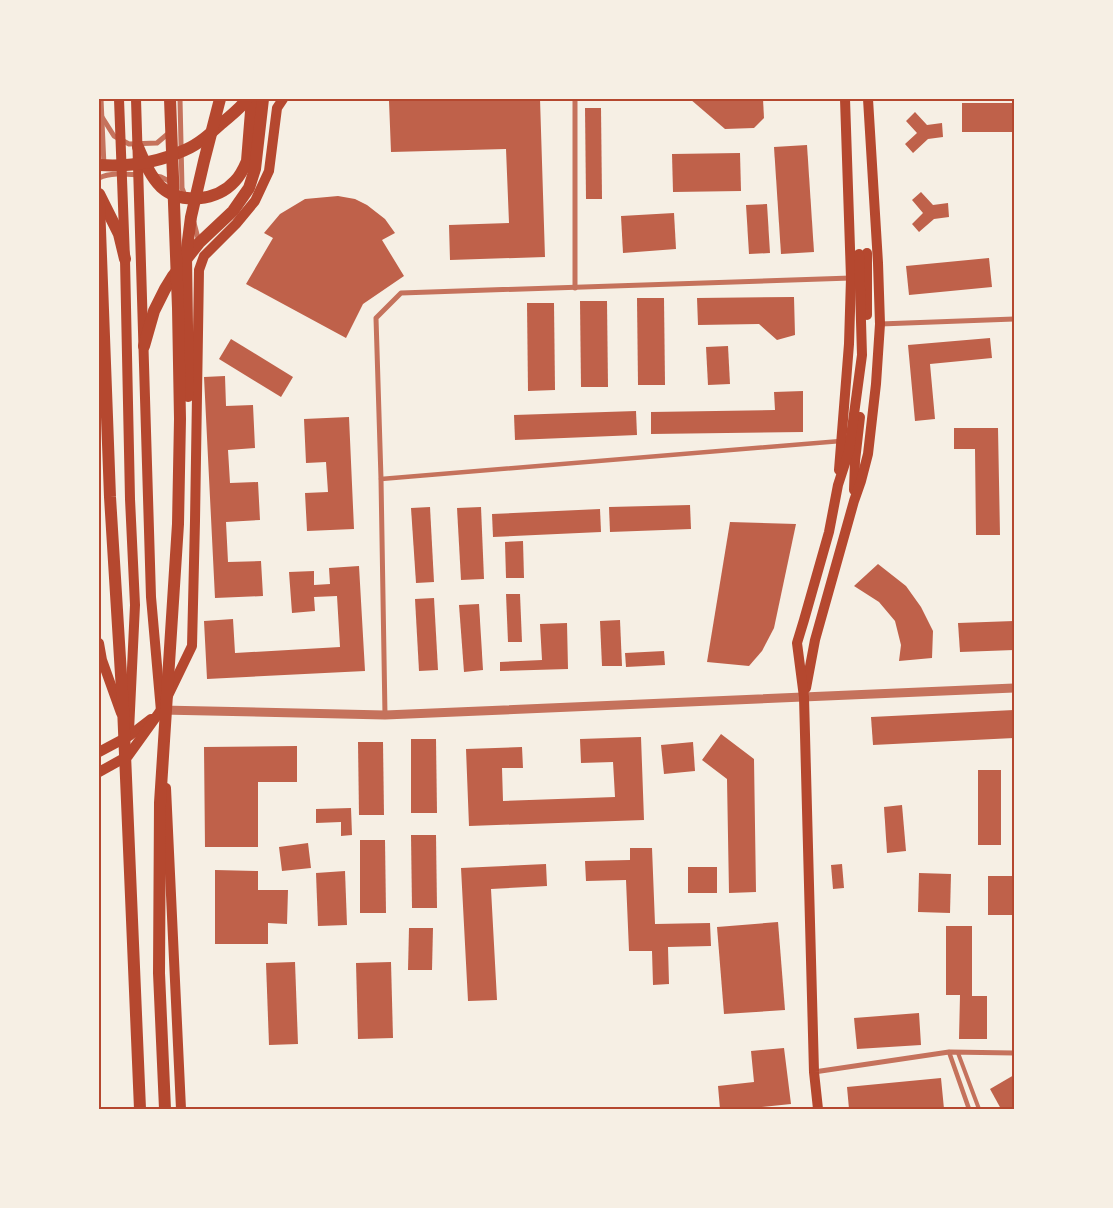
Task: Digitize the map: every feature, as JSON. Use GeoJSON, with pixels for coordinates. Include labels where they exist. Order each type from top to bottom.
{"type":"FeatureCollection","features":[{"type":"Feature","properties":{"kind":"main road"},"geometry":{"type":"LineString","coordinates":[[119,99],[125,258],[130,499],[135,604],[128,756],[135,887],[140,1109]]}},
{"type":"Feature","properties":{"kind":"main road"},"geometry":{"type":"LineString","coordinates":[[136,99],[151,597],[161,710],[181,1109]]}},
{"type":"Feature","properties":{"kind":"main road"},"geometry":{"type":"LineString","coordinates":[[165,1109],[159,973],[160,803],[178,524],[180,419],[170,99]]}},
{"type":"Feature","properties":{"kind":"main road"},"geometry":{"type":"LineString","coordinates":[[180,419],[188,403],[186,256],[195,199],[220,99]]}},
{"type":"Feature","properties":{"kind":"main road"},"geometry":{"type":"LineString","coordinates":[[100,173],[110,166],[160,160],[186,150],[214,130],[240,108],[247,99]]}},
{"type":"Feature","properties":{"kind":"main road"},"geometry":{"type":"LineString","coordinates":[[138,147],[152,174],[168,192],[176,196],[193,198],[205,197],[221,192],[235,182],[247,161],[252,99]]}},
{"type":"Feature","properties":{"kind":"main road"},"geometry":{"type":"LineString","coordinates":[[144,346],[154,311],[173,276],[199,243],[233,211],[249,188],[255,169],[263,99]]}},
{"type":"Feature","properties":{"kind":"main road"},"geometry":{"type":"LineString","coordinates":[[99,772],[128,756],[161,710],[192,646],[199,270],[204,256],[236,224],[255,201],[269,170],[277,108],[283,99]]}},
{"type":"Feature","properties":{"kind":"main road"},"geometry":{"type":"LineString","coordinates":[[838,485],[849,344],[851,278],[845,99]]}},
{"type":"Feature","properties":{"kind":"main road"},"geometry":{"type":"LineString","coordinates":[[804,697],[815,640],[868,454],[876,384],[880,324],[868,99]]}},
{"type":"Feature","properties":{"kind":"main road"},"geometry":{"type":"LineString","coordinates":[[99,194],[119,234],[125,258]]}},
{"type":"Feature","properties":{"kind":"main road"},"geometry":{"type":"LineString","coordinates":[[99,204],[110,498],[123,716],[140,1109]]}},
{"type":"Feature","properties":{"kind":"main road"},"geometry":{"type":"LineString","coordinates":[[818,1109],[814,1072],[804,697],[797,643],[828,532],[838,485],[849,451],[862,355],[863,253],[868,299],[867,366],[855,461],[854,501]]}},
{"type":"Feature","properties":{"kind":"main road"},"geometry":{"type":"LineString","coordinates":[[99,467],[110,498]]}},
{"type":"Feature","properties":{"kind":"main road"},"geometry":{"type":"LineString","coordinates":[[99,643],[102,660],[129,736]]}},
{"type":"Feature","properties":{"kind":"main road"},"geometry":{"type":"LineString","coordinates":[[99,752],[129,736],[161,710]]}},
{"type":"Feature","properties":{"kind":"street"},"geometry":{"type":"LineString","coordinates":[[101,99],[100,173],[161,177],[182,188]]}},
{"type":"Feature","properties":{"kind":"street"},"geometry":{"type":"LineString","coordinates":[[180,99],[182,188],[204,256]]}},
{"type":"Feature","properties":{"kind":"street"},"geometry":{"type":"LineString","coordinates":[[574,99],[575,288]]}},
{"type":"Feature","properties":{"kind":"street"},"geometry":{"type":"LineString","coordinates":[[102,117],[114,136],[129,144],[156,143],[180,124]]}},
{"type":"Feature","properties":{"kind":"street"},"geometry":{"type":"LineString","coordinates":[[385,715],[376,318],[401,293],[851,278]]}},
{"type":"Feature","properties":{"kind":"street"},"geometry":{"type":"LineString","coordinates":[[880,324],[1014,319]]}},
{"type":"Feature","properties":{"kind":"street"},"geometry":{"type":"LineString","coordinates":[[381,479],[841,441]]}},
{"type":"Feature","properties":{"kind":"street"},"geometry":{"type":"LineString","coordinates":[[161,710],[385,715],[1014,688]]}},
{"type":"Feature","properties":{"kind":"street"},"geometry":{"type":"LineString","coordinates":[[814,1072],[948,1052],[1014,1054]]}},
{"type":"Feature","properties":{"kind":"street"},"geometry":{"type":"LineString","coordinates":[[948,1052],[969,1109]]}},
{"type":"Feature","properties":{"kind":"lane"},"geometry":{"type":"LineString","coordinates":[[958,1053],[979,1109]]}},
{"type":"Feature","properties":{"kind":"building"},"geometry":{"type":"Polygon","coordinates":[[[540,99],[545,257],[450,260],[449,225],[509,223],[506,149],[391,152],[389,101],[540,99]]]}},
{"type":"Feature","properties":{"kind":"building"},"geometry":{"type":"Polygon","coordinates":[[[690,99],[763,99],[764,118],[754,128],[725,129],[690,99]]]}},
{"type":"Feature","properties":{"kind":"building"},"geometry":{"type":"Polygon","coordinates":[[[962,103],[1014,103],[1014,132],[962,132],[962,103]]]}},
{"type":"Feature","properties":{"kind":"building"},"geometry":{"type":"Polygon","coordinates":[[[585,108],[601,108],[602,199],[586,199],[585,108]]]}},
{"type":"Feature","properties":{"kind":"building"},"geometry":{"type":"Polygon","coordinates":[[[915,112],[927,125],[942,123],[943,137],[928,139],[913,153],[905,144],[917,133],[906,121],[915,112]]]}},
{"type":"Feature","properties":{"kind":"building"},"geometry":{"type":"Polygon","coordinates":[[[807,145],[814,252],[781,254],[774,147],[807,145]]]}},
{"type":"Feature","properties":{"kind":"building"},"geometry":{"type":"Polygon","coordinates":[[[740,153],[741,191],[673,192],[672,154],[740,153]]]}},
{"type":"Feature","properties":{"kind":"building"},"geometry":{"type":"Polygon","coordinates":[[[921,192],[933,205],[948,203],[949,217],[934,219],[919,232],[912,224],[923,213],[912,200],[921,192]]]}},
{"type":"Feature","properties":{"kind":"building"},"geometry":{"type":"Polygon","coordinates":[[[338,196],[355,199],[367,205],[385,219],[395,233],[382,240],[404,276],[363,304],[346,338],[246,284],[273,238],[264,233],[280,214],[305,199],[338,196]]]}},
{"type":"Feature","properties":{"kind":"building"},"geometry":{"type":"Polygon","coordinates":[[[767,204],[770,253],[749,254],[746,205],[767,204]]]}},
{"type":"Feature","properties":{"kind":"building"},"geometry":{"type":"Polygon","coordinates":[[[674,213],[676,249],[623,253],[621,216],[674,213]]]}},
{"type":"Feature","properties":{"kind":"building"},"geometry":{"type":"Polygon","coordinates":[[[989,258],[992,287],[909,295],[906,266],[989,258]]]}},
{"type":"Feature","properties":{"kind":"building"},"geometry":{"type":"Polygon","coordinates":[[[794,297],[795,335],[777,340],[759,324],[698,325],[697,298],[794,297]]]}},
{"type":"Feature","properties":{"kind":"building"},"geometry":{"type":"Polygon","coordinates":[[[637,298],[664,298],[665,385],[638,385],[637,298]]]}},
{"type":"Feature","properties":{"kind":"building"},"geometry":{"type":"Polygon","coordinates":[[[580,301],[607,301],[608,387],[581,387],[580,301]]]}},
{"type":"Feature","properties":{"kind":"building"},"geometry":{"type":"Polygon","coordinates":[[[527,303],[554,303],[555,390],[528,391],[527,303]]]}},
{"type":"Feature","properties":{"kind":"building"},"geometry":{"type":"Polygon","coordinates":[[[990,338],[992,358],[930,364],[935,419],[915,421],[908,345],[990,338]]]}},
{"type":"Feature","properties":{"kind":"building"},"geometry":{"type":"Polygon","coordinates":[[[231,339],[293,377],[281,397],[219,359],[231,339]]]}},
{"type":"Feature","properties":{"kind":"building"},"geometry":{"type":"Polygon","coordinates":[[[728,346],[730,384],[708,385],[706,347],[728,346]]]}},
{"type":"Feature","properties":{"kind":"building"},"geometry":{"type":"Polygon","coordinates":[[[225,376],[226,406],[253,405],[255,448],[228,450],[230,483],[258,482],[260,520],[226,522],[228,562],[261,561],[263,596],[215,598],[204,377],[225,376]]]}},
{"type":"Feature","properties":{"kind":"building"},"geometry":{"type":"Polygon","coordinates":[[[803,391],[803,432],[651,434],[651,412],[775,410],[774,392],[803,391]]]}},
{"type":"Feature","properties":{"kind":"building"},"geometry":{"type":"Polygon","coordinates":[[[636,411],[637,435],[515,440],[514,415],[636,411]]]}},
{"type":"Feature","properties":{"kind":"building"},"geometry":{"type":"Polygon","coordinates":[[[349,417],[354,529],[307,531],[305,493],[328,492],[326,462],[306,463],[304,419],[349,417]]]}},
{"type":"Feature","properties":{"kind":"building"},"geometry":{"type":"Polygon","coordinates":[[[954,428],[998,428],[1000,535],[976,535],[975,449],[954,449],[954,428]]]}},
{"type":"Feature","properties":{"kind":"building"},"geometry":{"type":"Polygon","coordinates":[[[690,505],[691,529],[610,532],[609,507],[690,505]]]}},
{"type":"Feature","properties":{"kind":"building"},"geometry":{"type":"Polygon","coordinates":[[[430,507],[434,582],[416,583],[411,508],[430,507]]]}},
{"type":"Feature","properties":{"kind":"building"},"geometry":{"type":"Polygon","coordinates":[[[481,507],[484,579],[461,580],[457,508],[481,507]]]}},
{"type":"Feature","properties":{"kind":"building"},"geometry":{"type":"Polygon","coordinates":[[[600,509],[601,532],[493,537],[492,514],[600,509]]]}},
{"type":"Feature","properties":{"kind":"building"},"geometry":{"type":"Polygon","coordinates":[[[730,522],[796,524],[774,628],[762,651],[749,666],[707,662],[730,522]]]}},
{"type":"Feature","properties":{"kind":"building"},"geometry":{"type":"Polygon","coordinates":[[[523,541],[524,578],[506,578],[505,542],[523,541]]]}},
{"type":"Feature","properties":{"kind":"building"},"geometry":{"type":"Polygon","coordinates":[[[878,564],[906,586],[921,607],[933,631],[932,658],[899,661],[901,645],[895,621],[879,602],[854,586],[878,564]]]}},
{"type":"Feature","properties":{"kind":"building"},"geometry":{"type":"Polygon","coordinates":[[[359,566],[365,671],[207,679],[204,621],[233,619],[235,653],[340,647],[337,596],[314,597],[315,611],[292,613],[289,572],[314,571],[314,585],[330,584],[329,568],[359,566]]]}},
{"type":"Feature","properties":{"kind":"building"},"geometry":{"type":"Polygon","coordinates":[[[506,594],[520,594],[522,642],[508,642],[506,594]]]}},
{"type":"Feature","properties":{"kind":"building"},"geometry":{"type":"Polygon","coordinates":[[[434,598],[438,670],[419,671],[415,599],[434,598]]]}},
{"type":"Feature","properties":{"kind":"building"},"geometry":{"type":"Polygon","coordinates":[[[479,604],[483,670],[464,672],[459,605],[479,604]]]}},
{"type":"Feature","properties":{"kind":"building"},"geometry":{"type":"Polygon","coordinates":[[[620,620],[622,666],[602,666],[600,621],[620,620]]]}},
{"type":"Feature","properties":{"kind":"building"},"geometry":{"type":"Polygon","coordinates":[[[1014,621],[1014,650],[960,652],[958,623],[1014,621]]]}},
{"type":"Feature","properties":{"kind":"building"},"geometry":{"type":"Polygon","coordinates":[[[567,623],[568,669],[500,671],[500,662],[542,660],[540,624],[567,623]]]}},
{"type":"Feature","properties":{"kind":"building"},"geometry":{"type":"Polygon","coordinates":[[[664,651],[665,665],[626,667],[625,653],[664,651]]]}},
{"type":"Feature","properties":{"kind":"building"},"geometry":{"type":"Polygon","coordinates":[[[1014,710],[1014,738],[873,745],[871,717],[1014,710]]]}},
{"type":"Feature","properties":{"kind":"building"},"geometry":{"type":"Polygon","coordinates":[[[721,734],[754,759],[756,892],[729,893],[727,779],[702,760],[721,734]]]}},
{"type":"Feature","properties":{"kind":"building"},"geometry":{"type":"Polygon","coordinates":[[[641,737],[644,820],[469,826],[466,749],[522,747],[523,768],[502,768],[503,801],[615,797],[613,762],[581,763],[580,739],[641,737]]]}},
{"type":"Feature","properties":{"kind":"building"},"geometry":{"type":"Polygon","coordinates":[[[411,739],[436,739],[437,813],[411,813],[411,739]]]}},
{"type":"Feature","properties":{"kind":"building"},"geometry":{"type":"Polygon","coordinates":[[[358,742],[383,742],[384,815],[359,815],[358,742]]]}},
{"type":"Feature","properties":{"kind":"building"},"geometry":{"type":"Polygon","coordinates":[[[693,742],[695,771],[664,774],[661,745],[693,742]]]}},
{"type":"Feature","properties":{"kind":"building"},"geometry":{"type":"Polygon","coordinates":[[[297,746],[297,782],[258,782],[258,847],[205,847],[204,747],[297,746]]]}},
{"type":"Feature","properties":{"kind":"building"},"geometry":{"type":"Polygon","coordinates":[[[978,770],[1001,770],[1001,845],[978,845],[978,770]]]}},
{"type":"Feature","properties":{"kind":"building"},"geometry":{"type":"Polygon","coordinates":[[[902,805],[906,851],[887,853],[884,807],[902,805]]]}},
{"type":"Feature","properties":{"kind":"building"},"geometry":{"type":"Polygon","coordinates":[[[351,808],[352,835],[341,836],[341,822],[316,823],[316,809],[351,808]]]}},
{"type":"Feature","properties":{"kind":"building"},"geometry":{"type":"Polygon","coordinates":[[[411,835],[436,835],[437,908],[412,908],[411,835]]]}},
{"type":"Feature","properties":{"kind":"building"},"geometry":{"type":"Polygon","coordinates":[[[360,840],[385,840],[386,913],[360,913],[360,840]]]}},
{"type":"Feature","properties":{"kind":"building"},"geometry":{"type":"Polygon","coordinates":[[[308,843],[311,868],[282,871],[279,847],[308,843]]]}},
{"type":"Feature","properties":{"kind":"building"},"geometry":{"type":"Polygon","coordinates":[[[630,848],[652,848],[655,924],[710,923],[711,946],[668,947],[669,984],[653,985],[652,951],[629,951],[626,880],[586,881],[585,861],[630,860],[630,848]]]}},
{"type":"Feature","properties":{"kind":"building"},"geometry":{"type":"Polygon","coordinates":[[[546,864],[547,886],[491,889],[497,1000],[468,1001],[461,868],[546,864]]]}},
{"type":"Feature","properties":{"kind":"building"},"geometry":{"type":"Polygon","coordinates":[[[842,864],[844,888],[833,889],[831,865],[842,864]]]}},
{"type":"Feature","properties":{"kind":"building"},"geometry":{"type":"Polygon","coordinates":[[[688,867],[717,867],[717,893],[688,893],[688,867]]]}},
{"type":"Feature","properties":{"kind":"building"},"geometry":{"type":"Polygon","coordinates":[[[215,870],[258,871],[258,890],[288,890],[287,924],[268,923],[268,944],[215,944],[215,870]]]}},
{"type":"Feature","properties":{"kind":"building"},"geometry":{"type":"Polygon","coordinates":[[[345,871],[347,925],[318,926],[316,873],[345,871]]]}},
{"type":"Feature","properties":{"kind":"building"},"geometry":{"type":"Polygon","coordinates":[[[919,873],[951,874],[950,913],[918,912],[919,873]]]}},
{"type":"Feature","properties":{"kind":"building"},"geometry":{"type":"Polygon","coordinates":[[[988,876],[1014,876],[1014,915],[988,915],[988,876]]]}},
{"type":"Feature","properties":{"kind":"building"},"geometry":{"type":"Polygon","coordinates":[[[778,922],[785,1010],[724,1014],[717,927],[778,922]]]}},
{"type":"Feature","properties":{"kind":"building"},"geometry":{"type":"Polygon","coordinates":[[[946,926],[972,926],[972,996],[987,996],[987,1039],[959,1039],[960,995],[946,995],[946,926]]]}},
{"type":"Feature","properties":{"kind":"building"},"geometry":{"type":"Polygon","coordinates":[[[409,928],[433,928],[432,970],[408,970],[409,928]]]}},
{"type":"Feature","properties":{"kind":"building"},"geometry":{"type":"Polygon","coordinates":[[[295,962],[298,1044],[269,1045],[266,963],[295,962]]]}},
{"type":"Feature","properties":{"kind":"building"},"geometry":{"type":"Polygon","coordinates":[[[391,962],[393,1038],[358,1039],[356,963],[391,962]]]}},
{"type":"Feature","properties":{"kind":"building"},"geometry":{"type":"Polygon","coordinates":[[[919,1013],[921,1045],[857,1049],[854,1018],[919,1013]]]}},
{"type":"Feature","properties":{"kind":"building"},"geometry":{"type":"Polygon","coordinates":[[[784,1048],[791,1104],[744,1109],[720,1109],[718,1086],[754,1082],[751,1051],[784,1048]]]}},
{"type":"Feature","properties":{"kind":"building"},"geometry":{"type":"Polygon","coordinates":[[[1014,1075],[1014,1109],[1001,1109],[990,1089],[1014,1075]]]}},
{"type":"Feature","properties":{"kind":"building"},"geometry":{"type":"Polygon","coordinates":[[[941,1078],[944,1109],[923,1109],[923,1107],[849,1109],[847,1087],[941,1078]]]}}]}
